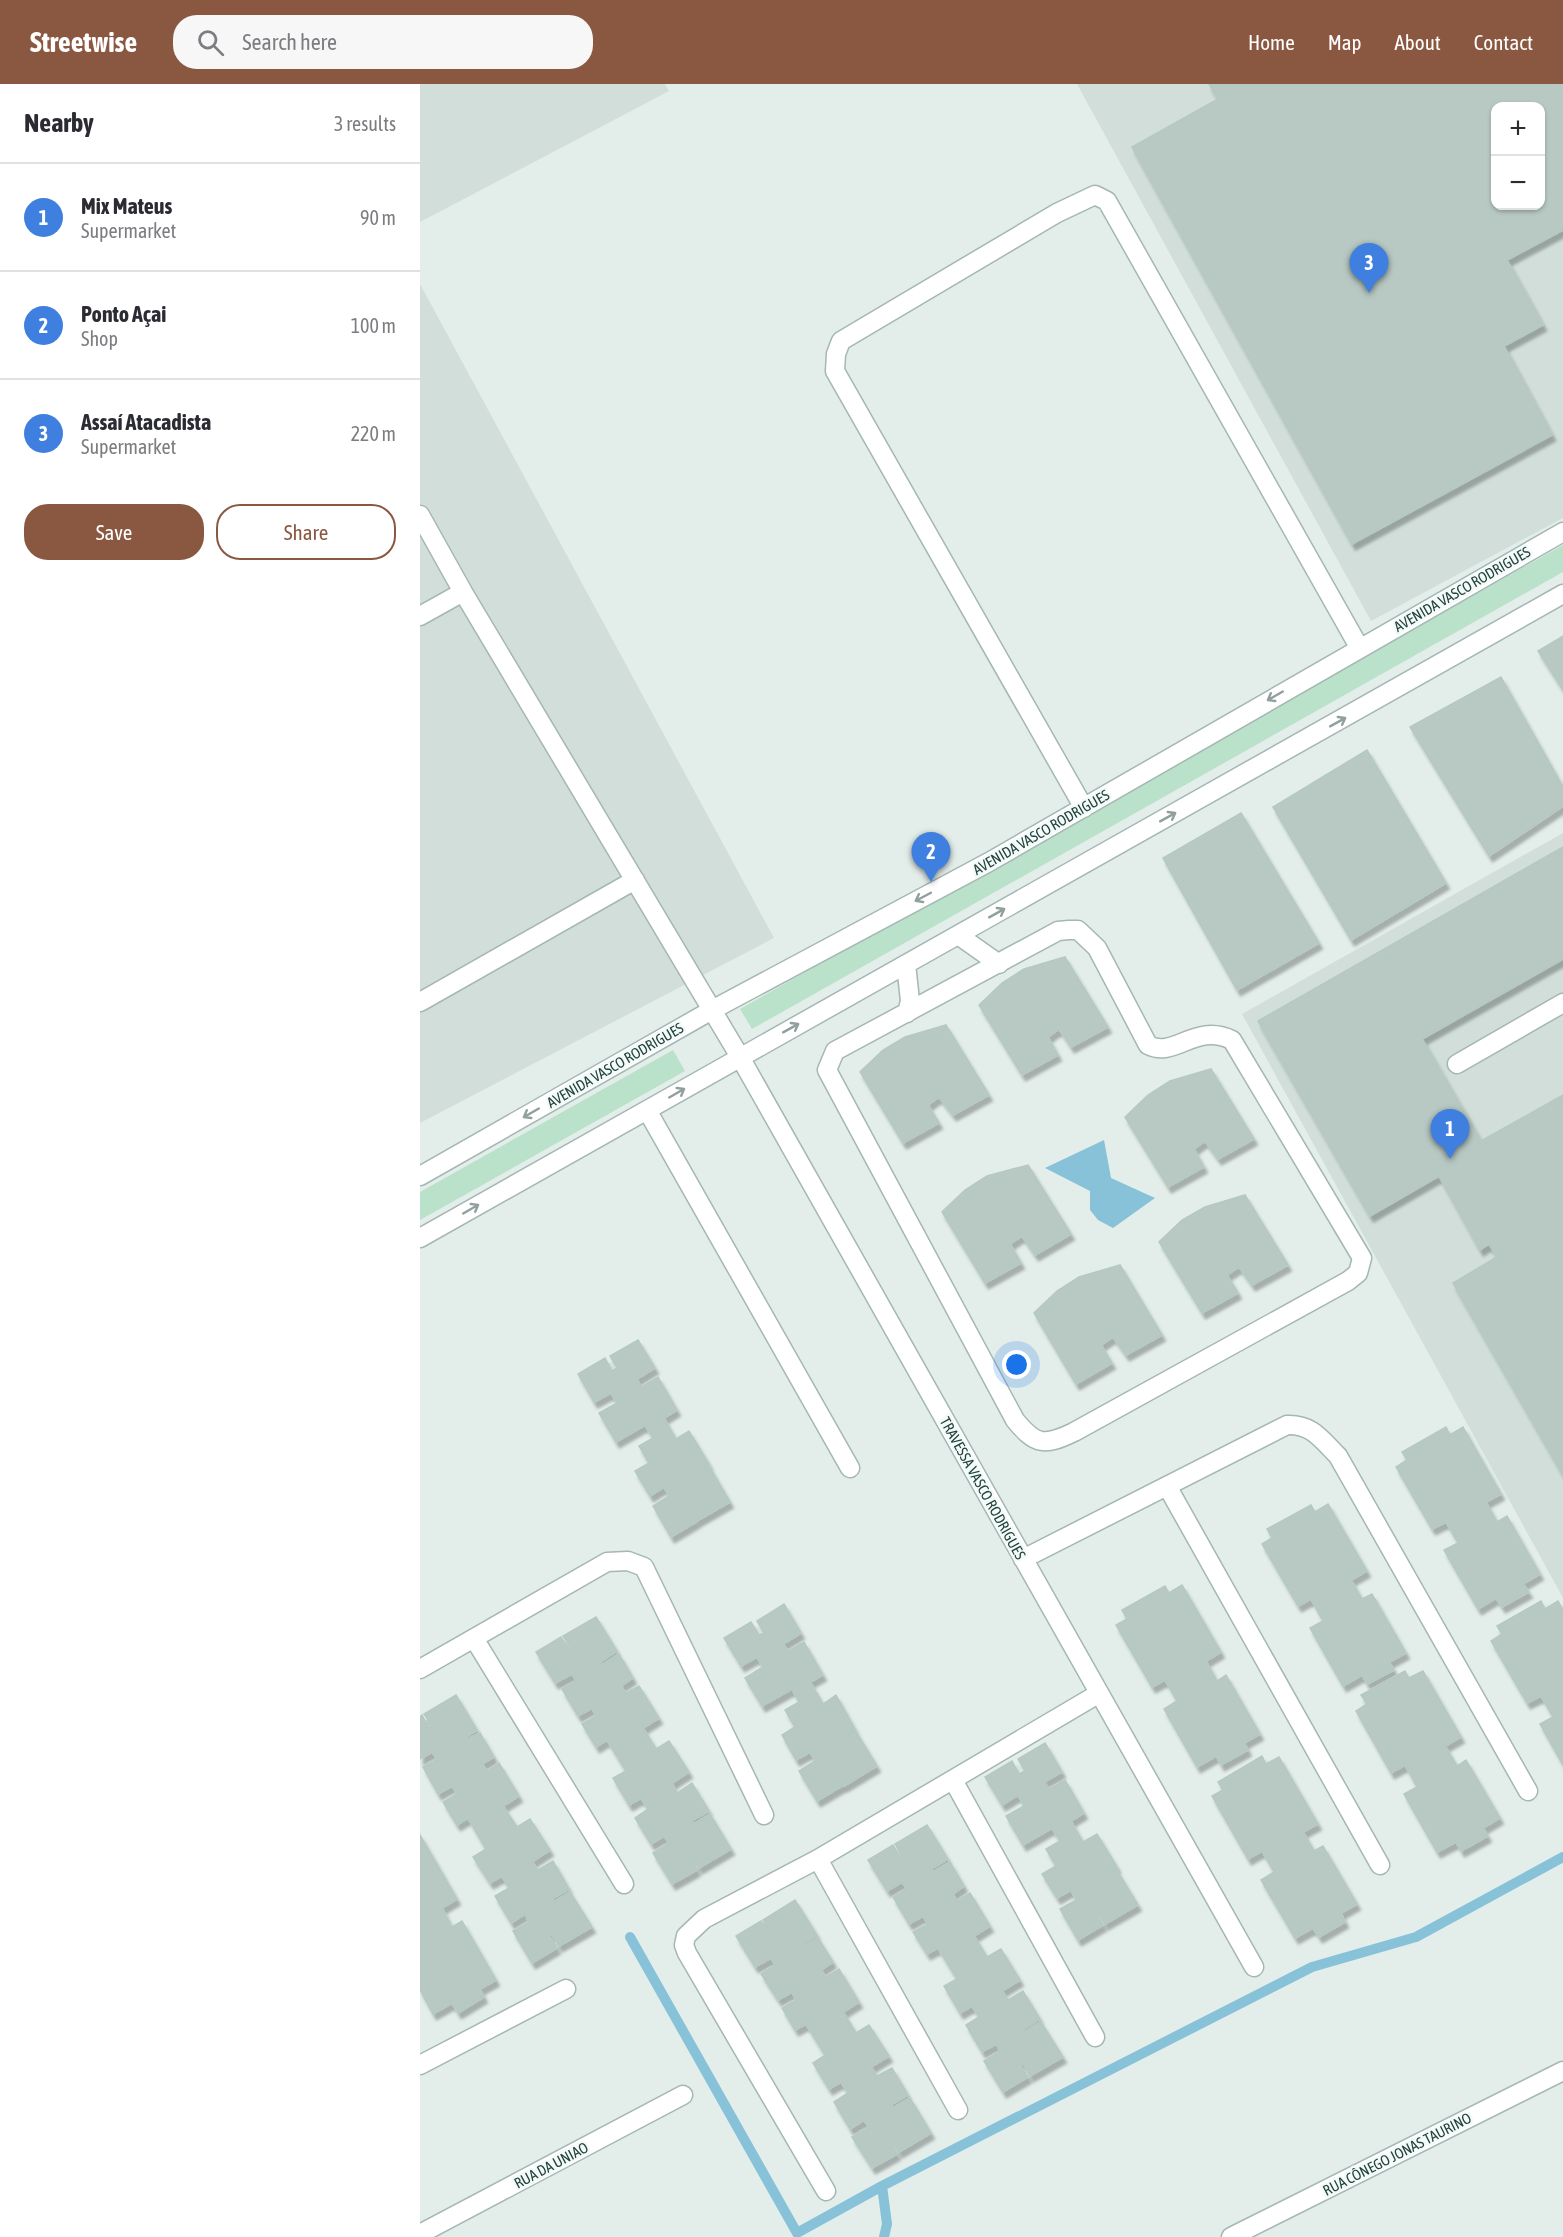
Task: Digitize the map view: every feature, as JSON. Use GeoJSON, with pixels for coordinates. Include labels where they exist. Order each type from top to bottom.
{"type":"FeatureCollection","features":[{"type":"Feature","properties":{"kind":"street"},"geometry":{"type":"LineString","coordinates":[[1084,808],[835,371],[836,354],[841,341],[1057,213],[1095,195],[1107,201],[1359,647]]}},
{"type":"Feature","properties":{"kind":"street","name":"TRAVESSA VASCO RODRIGUES"},"geometry":{"type":"LineString","coordinates":[[420,515],[463,592],[740,1057],[1254,1967]]}},
{"type":"Feature","properties":{"kind":"street","name":"AVENIDA VASCO RODRIGUES"},"geometry":{"type":"LineString","coordinates":[[420,1176],[712,1010],[989,862],[1359,647],[1563,532]]}},
{"type":"Feature","properties":{"kind":"street"},"geometry":{"type":"LineString","coordinates":[[420,616],[463,592]]}},
{"type":"Feature","properties":{"kind":"street"},"geometry":{"type":"LineString","coordinates":[[420,1238],[1563,594]]}},
{"type":"Feature","properties":{"kind":"street"},"geometry":{"type":"LineString","coordinates":[[420,1002],[635,880]]}},
{"type":"Feature","properties":{"kind":"street"},"geometry":{"type":"LineString","coordinates":[[1078,930],[1097,948],[1148,1045],[1156,1049],[1167,1048],[1209,1033],[1232,1040],[1362,1258],[1358,1273],[1348,1281],[1074,1432],[1048,1442],[1036,1441],[1015,1420],[827,1070],[836,1051],[908,1012],[1058,931],[1078,930]]}},
{"type":"Feature","properties":{"kind":"street"},"geometry":{"type":"LineString","coordinates":[[958,934],[999,964]]}},
{"type":"Feature","properties":{"kind":"street"},"geometry":{"type":"LineString","coordinates":[[906,964],[910,1000],[908,1012]]}},
{"type":"Feature","properties":{"kind":"street"},"geometry":{"type":"LineString","coordinates":[[1457,1064],[1563,1003]]}},
{"type":"Feature","properties":{"kind":"street"},"geometry":{"type":"LineString","coordinates":[[647,1110],[850,1468]]}},
{"type":"Feature","properties":{"kind":"street"},"geometry":{"type":"LineString","coordinates":[[1023,1559],[1287,1425],[1302,1424],[1320,1437],[1338,1456],[1527,1791]]}},
{"type":"Feature","properties":{"kind":"street"},"geometry":{"type":"LineString","coordinates":[[1167,1486],[1380,1865]]}},
{"type":"Feature","properties":{"kind":"street"},"geometry":{"type":"LineString","coordinates":[[420,1669],[475,1640],[608,1562],[628,1561],[644,1567],[764,1815]]}},
{"type":"Feature","properties":{"kind":"street"},"geometry":{"type":"LineString","coordinates":[[475,1640],[624,1884]]}},
{"type":"Feature","properties":{"kind":"street"},"geometry":{"type":"LineString","coordinates":[[826,2191],[684,1945],[686,1936],[704,1919],[818,1859],[1098,1694]]}},
{"type":"Feature","properties":{"kind":"street"},"geometry":{"type":"LineString","coordinates":[[953,1780],[1095,2037]]}},
{"type":"Feature","properties":{"kind":"street"},"geometry":{"type":"LineString","coordinates":[[818,1859],[958,2110]]}},
{"type":"Feature","properties":{"kind":"street"},"geometry":{"type":"LineString","coordinates":[[420,2065],[566,1989]]}},
{"type":"Feature","properties":{"kind":"street","name":"RUA CÔNEGO JONAS TAURINO"},"geometry":{"type":"LineString","coordinates":[[1231,2237],[1563,2071]]}},
{"type":"Feature","properties":{"kind":"street","name":"RUA DA UNIAO"},"geometry":{"type":"LineString","coordinates":[[420,2234],[683,2095]]}},
{"type":"Feature","properties":{"kind":"shaded area"},"geometry":{"type":"Polygon","coordinates":[[[420,84],[665,84],[669,91],[420,222],[420,84]]]}},
{"type":"Feature","properties":{"kind":"shaded area"},"geometry":{"type":"Polygon","coordinates":[[[1077,84],[1563,84],[1563,518],[1371,621],[1077,84]]]}},
{"type":"Feature","properties":{"kind":"shaded area"},"geometry":{"type":"Polygon","coordinates":[[[420,284],[774,938],[420,1123],[420,284]]]}},
{"type":"Feature","properties":{"kind":"shaded area"},"geometry":{"type":"Polygon","coordinates":[[[1563,833],[1563,1598],[1242,1014],[1563,833]]]}},
{"type":"Feature","properties":{"kind":"green space"},"geometry":{"type":"Polygon","coordinates":[[[1563,545],[1563,572],[752,1029],[740,1009],[1563,545]]]}},
{"type":"Feature","properties":{"kind":"green space"},"geometry":{"type":"Polygon","coordinates":[[[673,1050],[685,1071],[420,1220],[420,1192],[673,1050]]]}},
{"type":"Feature","properties":{"kind":"water"},"geometry":{"type":"Polygon","coordinates":[[[1104,1140],[1111,1178],[1155,1198],[1113,1228],[1098,1220],[1090,1210],[1090,1191],[1045,1168],[1104,1140]]]}},
{"type":"Feature","properties":{"kind":"building"},"geometry":{"type":"Polygon","coordinates":[[[1209,84],[1563,84],[1563,230],[1507,260],[1543,325],[1504,346],[1552,435],[1352,544],[1132,147],[1218,99],[1209,84]]]}},
{"type":"Feature","properties":{"kind":"building"},"geometry":{"type":"Polygon","coordinates":[[[1563,636],[1563,690],[1538,651],[1563,636]]]}},
{"type":"Feature","properties":{"kind":"building"},"geometry":{"type":"Polygon","coordinates":[[[1501,677],[1563,787],[1563,806],[1489,856],[1410,727],[1501,677]]]}},
{"type":"Feature","properties":{"kind":"building"},"geometry":{"type":"Polygon","coordinates":[[[1367,750],[1446,883],[1351,940],[1273,807],[1367,750]]]}},
{"type":"Feature","properties":{"kind":"building"},"geometry":{"type":"Polygon","coordinates":[[[1241,813],[1319,943],[1237,990],[1163,858],[1241,813]]]}},
{"type":"Feature","properties":{"kind":"building"},"geometry":{"type":"Polygon","coordinates":[[[1563,847],[1563,959],[1422,1039],[1481,1141],[1563,1095],[1563,1475],[1453,1283],[1497,1257],[1489,1244],[1480,1250],[1439,1176],[1370,1216],[1258,1021],[1563,847]]]}},
{"type":"Feature","properties":{"kind":"building"},"geometry":{"type":"Polygon","coordinates":[[[1065,957],[1108,1027],[1071,1047],[1059,1029],[1048,1037],[1058,1055],[1022,1075],[979,1005],[1002,983],[1024,969],[1065,957]]]}},
{"type":"Feature","properties":{"kind":"building"},"geometry":{"type":"Polygon","coordinates":[[[946,1025],[989,1095],[953,1115],[939,1097],[928,1105],[939,1123],[903,1143],[860,1072],[883,1050],[905,1037],[946,1025]]]}},
{"type":"Feature","properties":{"kind":"building"},"geometry":{"type":"Polygon","coordinates":[[[1211,1069],[1254,1139],[1218,1159],[1205,1141],[1194,1149],[1204,1167],[1168,1187],[1125,1117],[1148,1095],[1170,1081],[1211,1069]]]}},
{"type":"Feature","properties":{"kind":"building"},"geometry":{"type":"Polygon","coordinates":[[[1028,1165],[1071,1234],[1035,1255],[1022,1236],[1010,1244],[1021,1263],[985,1283],[942,1212],[965,1190],[987,1176],[1028,1165]]]}},
{"type":"Feature","properties":{"kind":"building"},"geometry":{"type":"Polygon","coordinates":[[[1245,1195],[1288,1265],[1252,1285],[1239,1267],[1227,1275],[1238,1293],[1202,1313],[1159,1242],[1182,1220],[1205,1207],[1245,1195]]]}},
{"type":"Feature","properties":{"kind":"building"},"geometry":{"type":"Polygon","coordinates":[[[1120,1265],[1162,1335],[1126,1355],[1113,1337],[1101,1345],[1112,1363],[1076,1384],[1034,1313],[1057,1291],[1079,1277],[1120,1265]]]}},
{"type":"Feature","properties":{"kind":"building"},"geometry":{"type":"Polygon","coordinates":[[[638,1340],[655,1368],[637,1379],[641,1387],[658,1377],[677,1410],[664,1418],[676,1439],[689,1431],[709,1464],[692,1476],[709,1466],[730,1502],[697,1521],[690,1508],[688,1510],[696,1522],[671,1537],[653,1506],[669,1496],[664,1487],[650,1496],[635,1471],[649,1463],[639,1446],[653,1438],[645,1425],[616,1442],[599,1413],[617,1403],[611,1393],[594,1402],[578,1374],[605,1358],[612,1371],[617,1368],[610,1356],[638,1340]]]}},
{"type":"Feature","properties":{"kind":"building"},"geometry":{"type":"Polygon","coordinates":[[[1446,1427],[1450,1435],[1463,1427],[1501,1494],[1486,1502],[1497,1522],[1507,1516],[1540,1574],[1523,1584],[1529,1592],[1502,1607],[1496,1598],[1478,1609],[1444,1550],[1458,1543],[1446,1522],[1432,1529],[1396,1467],[1407,1460],[1402,1452],[1446,1427]]]}},
{"type":"Feature","properties":{"kind":"building"},"geometry":{"type":"Polygon","coordinates":[[[1328,1504],[1367,1571],[1351,1580],[1362,1599],[1372,1594],[1406,1653],[1389,1662],[1394,1670],[1367,1684],[1362,1675],[1343,1686],[1310,1628],[1323,1621],[1311,1599],[1298,1606],[1262,1544],[1272,1538],[1267,1529],[1311,1505],[1315,1512],[1328,1504]]]}},
{"type":"Feature","properties":{"kind":"building"},"geometry":{"type":"Polygon","coordinates":[[[1182,1585],[1221,1652],[1206,1661],[1217,1681],[1226,1675],[1260,1734],[1244,1743],[1248,1750],[1221,1765],[1216,1756],[1197,1767],[1164,1709],[1177,1701],[1165,1680],[1152,1687],[1116,1625],[1127,1619],[1122,1610],[1165,1586],[1169,1593],[1182,1585]]]}},
{"type":"Feature","properties":{"kind":"building"},"geometry":{"type":"Polygon","coordinates":[[[1541,1601],[1545,1609],[1558,1601],[1563,1610],[1563,1765],[1540,1724],[1553,1717],[1541,1696],[1527,1703],[1491,1641],[1502,1634],[1497,1626],[1541,1601]]]}},
{"type":"Feature","properties":{"kind":"building"},"geometry":{"type":"Polygon","coordinates":[[[784,1604],[801,1633],[783,1644],[788,1651],[804,1642],[823,1675],[810,1682],[823,1704],[836,1695],[855,1729],[839,1740],[855,1730],[877,1766],[844,1786],[834,1774],[842,1786],[817,1801],[799,1771],[815,1761],[810,1752],[796,1760],[782,1735],[795,1727],[785,1710],[799,1702],[792,1689],[762,1706],[745,1678],[763,1667],[757,1657],[741,1666],[724,1638],[751,1622],[759,1635],[764,1633],[757,1621],[784,1604]]]}},
{"type":"Feature","properties":{"kind":"building"},"geometry":{"type":"Polygon","coordinates":[[[596,1617],[617,1651],[600,1662],[602,1665],[619,1654],[633,1678],[621,1686],[626,1693],[639,1686],[659,1718],[643,1728],[656,1749],[669,1741],[689,1772],[672,1783],[677,1793],[692,1783],[709,1811],[691,1821],[694,1824],[710,1814],[731,1849],[699,1868],[692,1856],[690,1857],[697,1870],[672,1884],[653,1853],[669,1843],[664,1836],[651,1844],[635,1818],[648,1809],[641,1798],[629,1805],[613,1778],[626,1771],[607,1740],[596,1747],[582,1724],[596,1716],[592,1708],[578,1716],[562,1689],[576,1681],[572,1674],[555,1683],[536,1652],[561,1637],[569,1649],[571,1648],[563,1636],[596,1617]]]}},
{"type":"Feature","properties":{"kind":"building"},"geometry":{"type":"Polygon","coordinates":[[[1405,1671],[1409,1678],[1423,1671],[1461,1737],[1445,1746],[1457,1766],[1466,1760],[1500,1818],[1483,1828],[1488,1836],[1461,1851],[1456,1842],[1437,1852],[1404,1794],[1417,1787],[1405,1765],[1391,1773],[1356,1711],[1367,1704],[1361,1695],[1405,1671]]]}},
{"type":"Feature","properties":{"kind":"building"},"geometry":{"type":"Polygon","coordinates":[[[456,1695],[477,1730],[461,1740],[462,1742],[480,1733],[494,1757],[482,1764],[487,1771],[499,1763],[519,1796],[503,1806],[517,1827],[530,1819],[550,1850],[532,1862],[538,1870],[553,1861],[569,1889],[552,1899],[554,1902],[570,1892],[592,1927],[559,1946],[552,1934],[549,1935],[557,1948],[532,1963],[513,1931],[529,1922],[525,1914],[511,1923],[495,1896],[509,1888],[502,1876],[490,1883],[473,1857],[486,1849],[468,1818],[457,1825],[443,1802],[457,1794],[452,1786],[438,1794],[423,1767],[437,1759],[432,1752],[420,1759],[420,1717],[422,1715],[429,1728],[432,1726],[424,1714],[456,1695]]]}},
{"type":"Feature","properties":{"kind":"building"},"geometry":{"type":"Polygon","coordinates":[[[1045,1743],[1062,1772],[1044,1782],[1049,1789],[1065,1780],[1084,1813],[1071,1821],[1083,1842],[1097,1834],[1117,1867],[1099,1877],[1116,1869],[1138,1905],[1105,1924],[1097,1911],[1095,1913],[1103,1925],[1078,1940],[1060,1909],[1076,1900],[1071,1890],[1057,1898],[1042,1874],[1056,1866],[1046,1849],[1060,1841],[1052,1828],[1023,1845],[1006,1816],[1024,1806],[1018,1795],[1002,1805],[985,1777],[1012,1761],[1019,1774],[1025,1771],[1018,1759],[1045,1743]]]}},
{"type":"Feature","properties":{"kind":"building"},"geometry":{"type":"Polygon","coordinates":[[[1262,1756],[1266,1764],[1279,1757],[1318,1824],[1303,1832],[1314,1851],[1323,1846],[1357,1904],[1341,1913],[1345,1922],[1319,1937],[1313,1928],[1295,1938],[1261,1880],[1274,1872],[1262,1851],[1248,1859],[1212,1796],[1223,1790],[1218,1782],[1262,1756]]]}},
{"type":"Feature","properties":{"kind":"building"},"geometry":{"type":"Polygon","coordinates":[[[927,1825],[948,1859],[931,1869],[933,1872],[950,1862],[964,1886],[953,1894],[957,1901],[970,1893],[990,1926],[974,1936],[987,1957],[1001,1949],[1020,1980],[1002,1991],[1008,2000],[1023,1991],[1040,2019],[1023,2029],[1024,2032],[1041,2022],[1063,2057],[1030,2076],[1023,2063],[1020,2065],[1028,2077],[1003,2092],[984,2061],[1000,2051],[996,2044],[982,2052],[966,2025],[979,2017],[972,2006],[960,2013],[944,1986],[957,1979],[938,1948],[927,1954],[913,1932],[928,1924],[923,1916],[909,1924],[893,1897],[907,1889],[902,1882],[887,1891],[868,1860],[893,1845],[900,1857],[902,1856],[895,1844],[927,1825]]]}},
{"type":"Feature","properties":{"kind":"building"},"geometry":{"type":"Polygon","coordinates":[[[420,1835],[457,1899],[442,1908],[452,1927],[462,1921],[496,1980],[480,1989],[484,1997],[458,2013],[452,2003],[433,2014],[420,1990],[420,1835]]]}},
{"type":"Feature","properties":{"kind":"building"},"geometry":{"type":"Polygon","coordinates":[[[795,1900],[817,1935],[800,1946],[802,1948],[818,1938],[833,1962],[821,1970],[826,1977],[839,1969],[859,2002],[843,2012],[856,2033],[869,2025],[889,2056],[871,2067],[877,2076],[892,2068],[908,2095],[891,2105],[893,2108],[910,2098],[931,2133],[899,2152],[891,2140],[889,2141],[897,2154],[872,2168],[852,2137],[869,2127],[864,2120],[850,2129],[834,2102],[848,2093],[841,2082],[829,2089],[813,2063],[825,2055],[806,2024],[795,2030],[782,2008],[796,2000],[792,1992],[778,2000],[761,1974],[775,1965],[771,1958],[755,1967],[736,1936],[761,1921],[771,1933],[763,1920],[795,1900]]]}},
{"type":"Feature","properties":{"kind":"waterway"},"geometry":{"type":"LineString","coordinates":[[630,1937],[797,2233],[882,2186],[1312,1967],[1416,1937],[1563,1857]]}},
{"type":"Feature","properties":{"kind":"waterway"},"geometry":{"type":"LineString","coordinates":[[882,2186],[887,2224],[884,2237]]}},
{"type":"Feature","properties":{"kind":"place","name":"Assaí Atacadista"},"geometry":{"type":"Point","coordinates":[1369,293]}},
{"type":"Feature","properties":{"kind":"place","name":"Ponto Açai"},"geometry":{"type":"Point","coordinates":[931,882]}},
{"type":"Feature","properties":{"kind":"place","name":"Mix Mateus"},"geometry":{"type":"Point","coordinates":[1450,1159]}}]}
